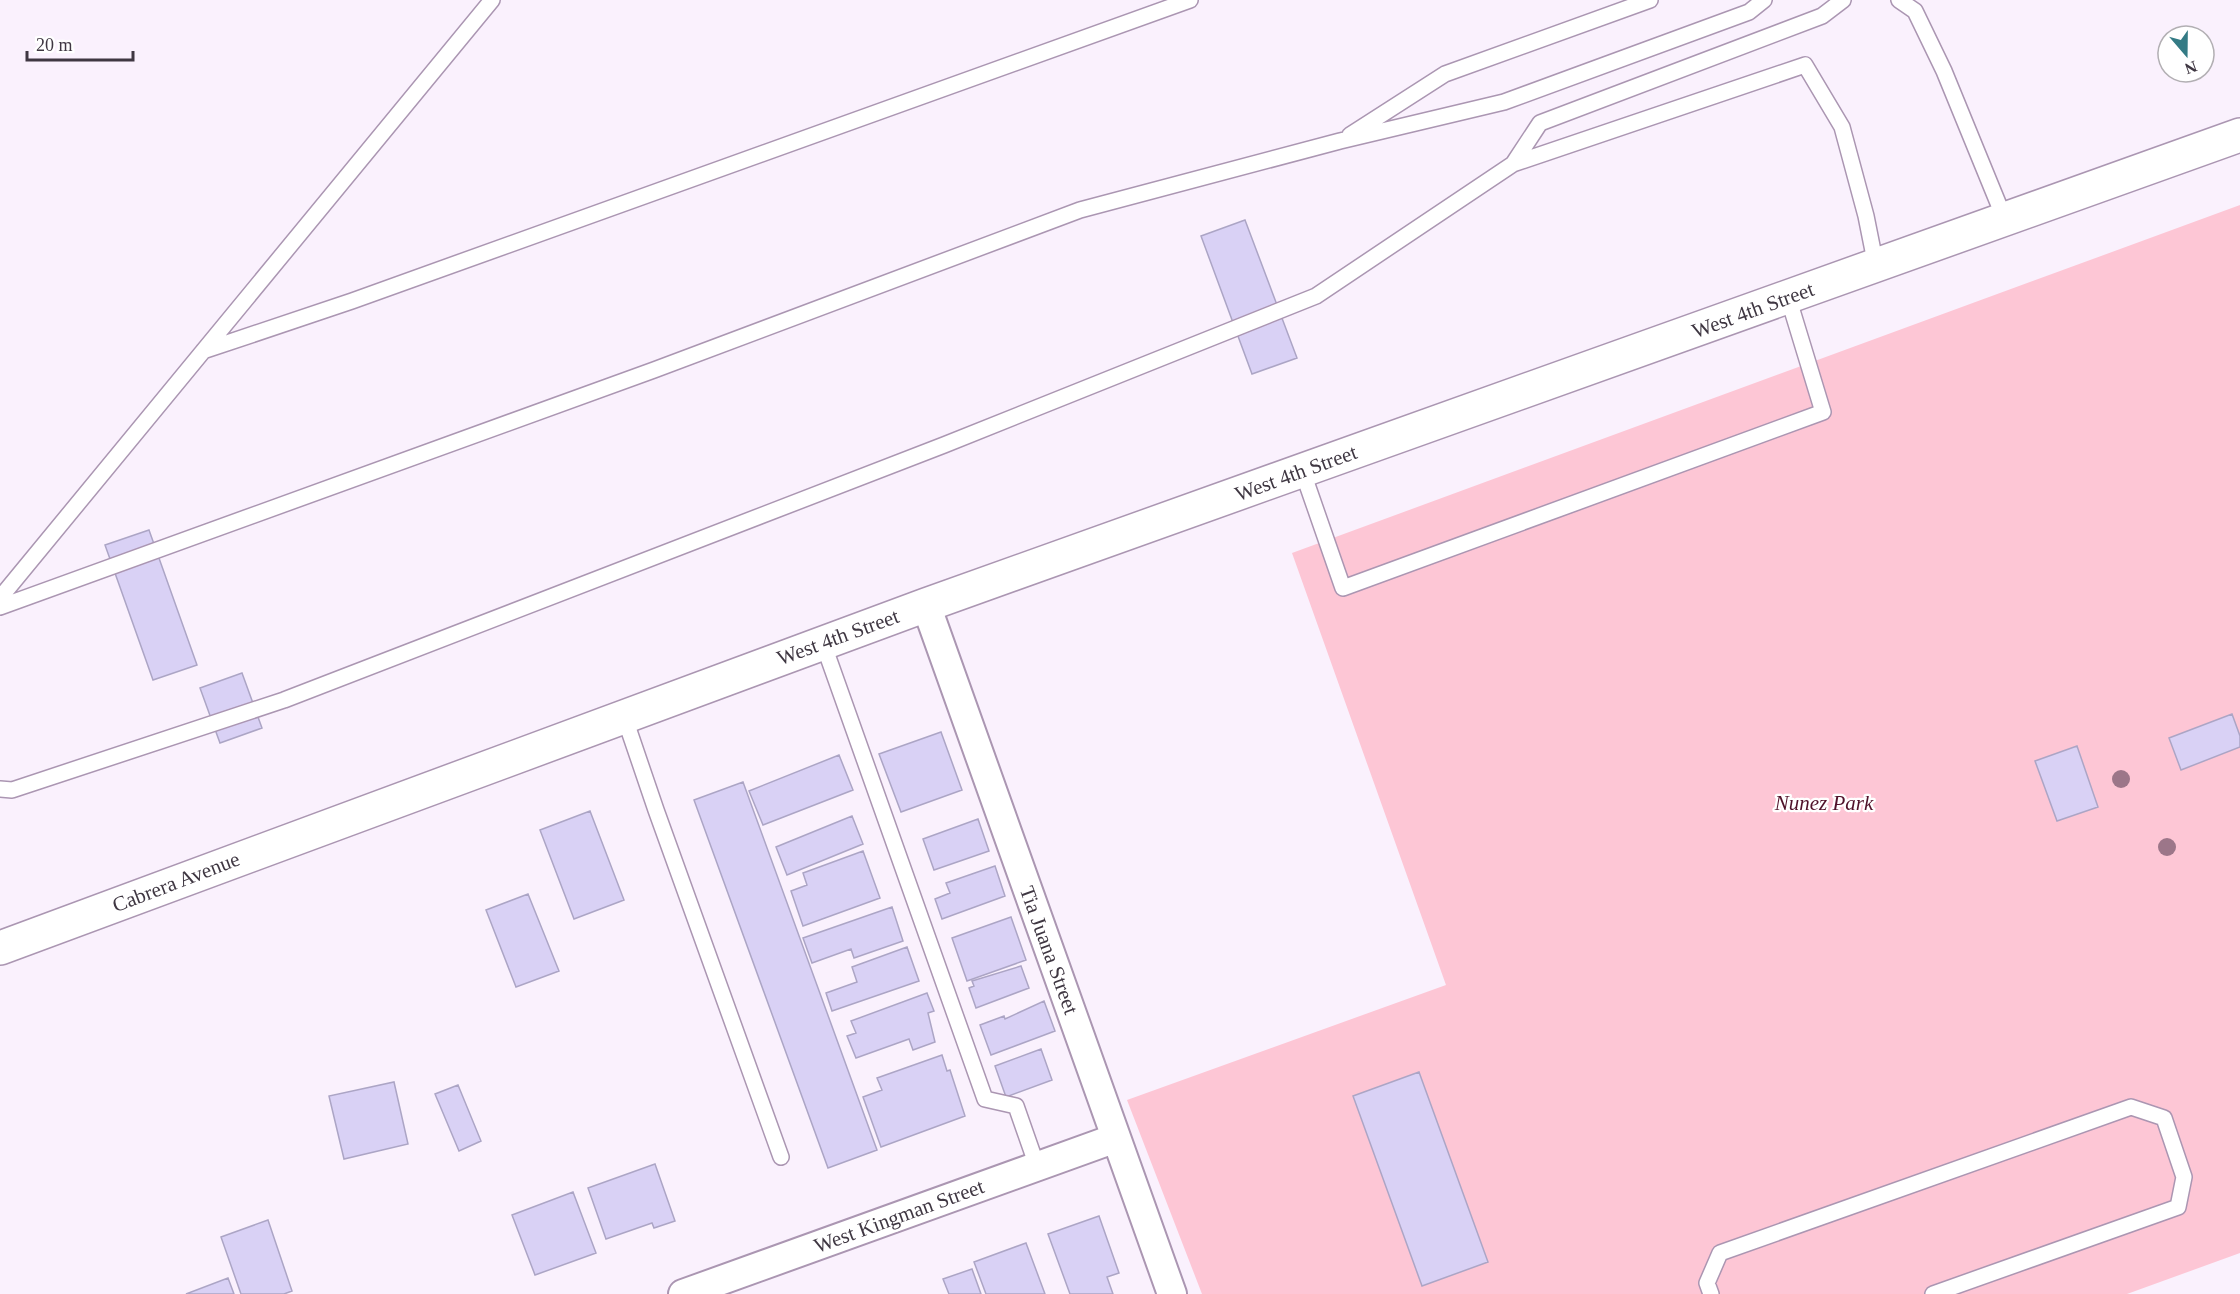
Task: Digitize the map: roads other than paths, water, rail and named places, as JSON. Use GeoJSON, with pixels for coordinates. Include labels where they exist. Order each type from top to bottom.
{"type":"FeatureCollection","features":[{"type":"Feature","properties":{"kind":"street","name":"West 4th Street"},"geometry":{"type":"LineString","coordinates":[[353,815],[926,605],[2240,135]]}},
{"type":"Feature","properties":{"kind":"street","name":"Tia Juana Street"},"geometry":{"type":"LineString","coordinates":[[926,605],[1172,1294]]}},
{"type":"Feature","properties":{"kind":"street","name":"Cabrera Avenue"},"geometry":{"type":"LineString","coordinates":[[0,948],[353,815]]}},
{"type":"Feature","properties":{"kind":"street","name":"West Kingman Street"},"geometry":{"type":"LineString","coordinates":[[683,1294],[1116,1138]]}},
{"type":"Feature","properties":{"kind":"lane"},"geometry":{"type":"LineString","coordinates":[[0,598],[492,0]]}},
{"type":"Feature","properties":{"kind":"lane"},"geometry":{"type":"LineString","coordinates":[[203,351],[352,301],[1190,0]]}},
{"type":"Feature","properties":{"kind":"lane"},"geometry":{"type":"LineString","coordinates":[[1340,141],[1445,75],[1650,0]]}},
{"type":"Feature","properties":{"kind":"lane"},"geometry":{"type":"LineString","coordinates":[[0,608],[643,374],[1080,210],[1340,141],[1504,102],[1749,12],[1764,0]]}},
{"type":"Feature","properties":{"kind":"lane"},"geometry":{"type":"LineString","coordinates":[[1513,164],[1540,123],[1822,16],[1843,0]]}},
{"type":"Feature","properties":{"kind":"lane"},"geometry":{"type":"LineString","coordinates":[[1899,0],[1915,11],[1944,71],[2005,220]]}},
{"type":"Feature","properties":{"kind":"lane"},"geometry":{"type":"LineString","coordinates":[[0,789],[12,790],[284,700],[944,446],[1316,296],[1513,164],[1805,65],[1842,127],[1866,216],[1876,266]]}},
{"type":"Feature","properties":{"kind":"lane"},"geometry":{"type":"LineString","coordinates":[[1302,471],[1343,588],[1823,412],[1788,297]]}},
{"type":"Feature","properties":{"kind":"lane"},"geometry":{"type":"LineString","coordinates":[[823,643],[986,1099],[1016,1106],[1037,1166]]}},
{"type":"Feature","properties":{"kind":"lane"},"geometry":{"type":"LineString","coordinates":[[624,716],[781,1157]]}},
{"type":"Feature","properties":{"kind":"lane"},"geometry":{"type":"LineString","coordinates":[[1711,1294],[1707,1283],[1720,1253],[2131,1107],[2164,1118],[2184,1177],[2178,1207],[1933,1294]]}},
{"type":"Feature","properties":{"kind":"park label","name":"Nunez Park"},"geometry":{"type":"Point","coordinates":[1824,803]}}]}
